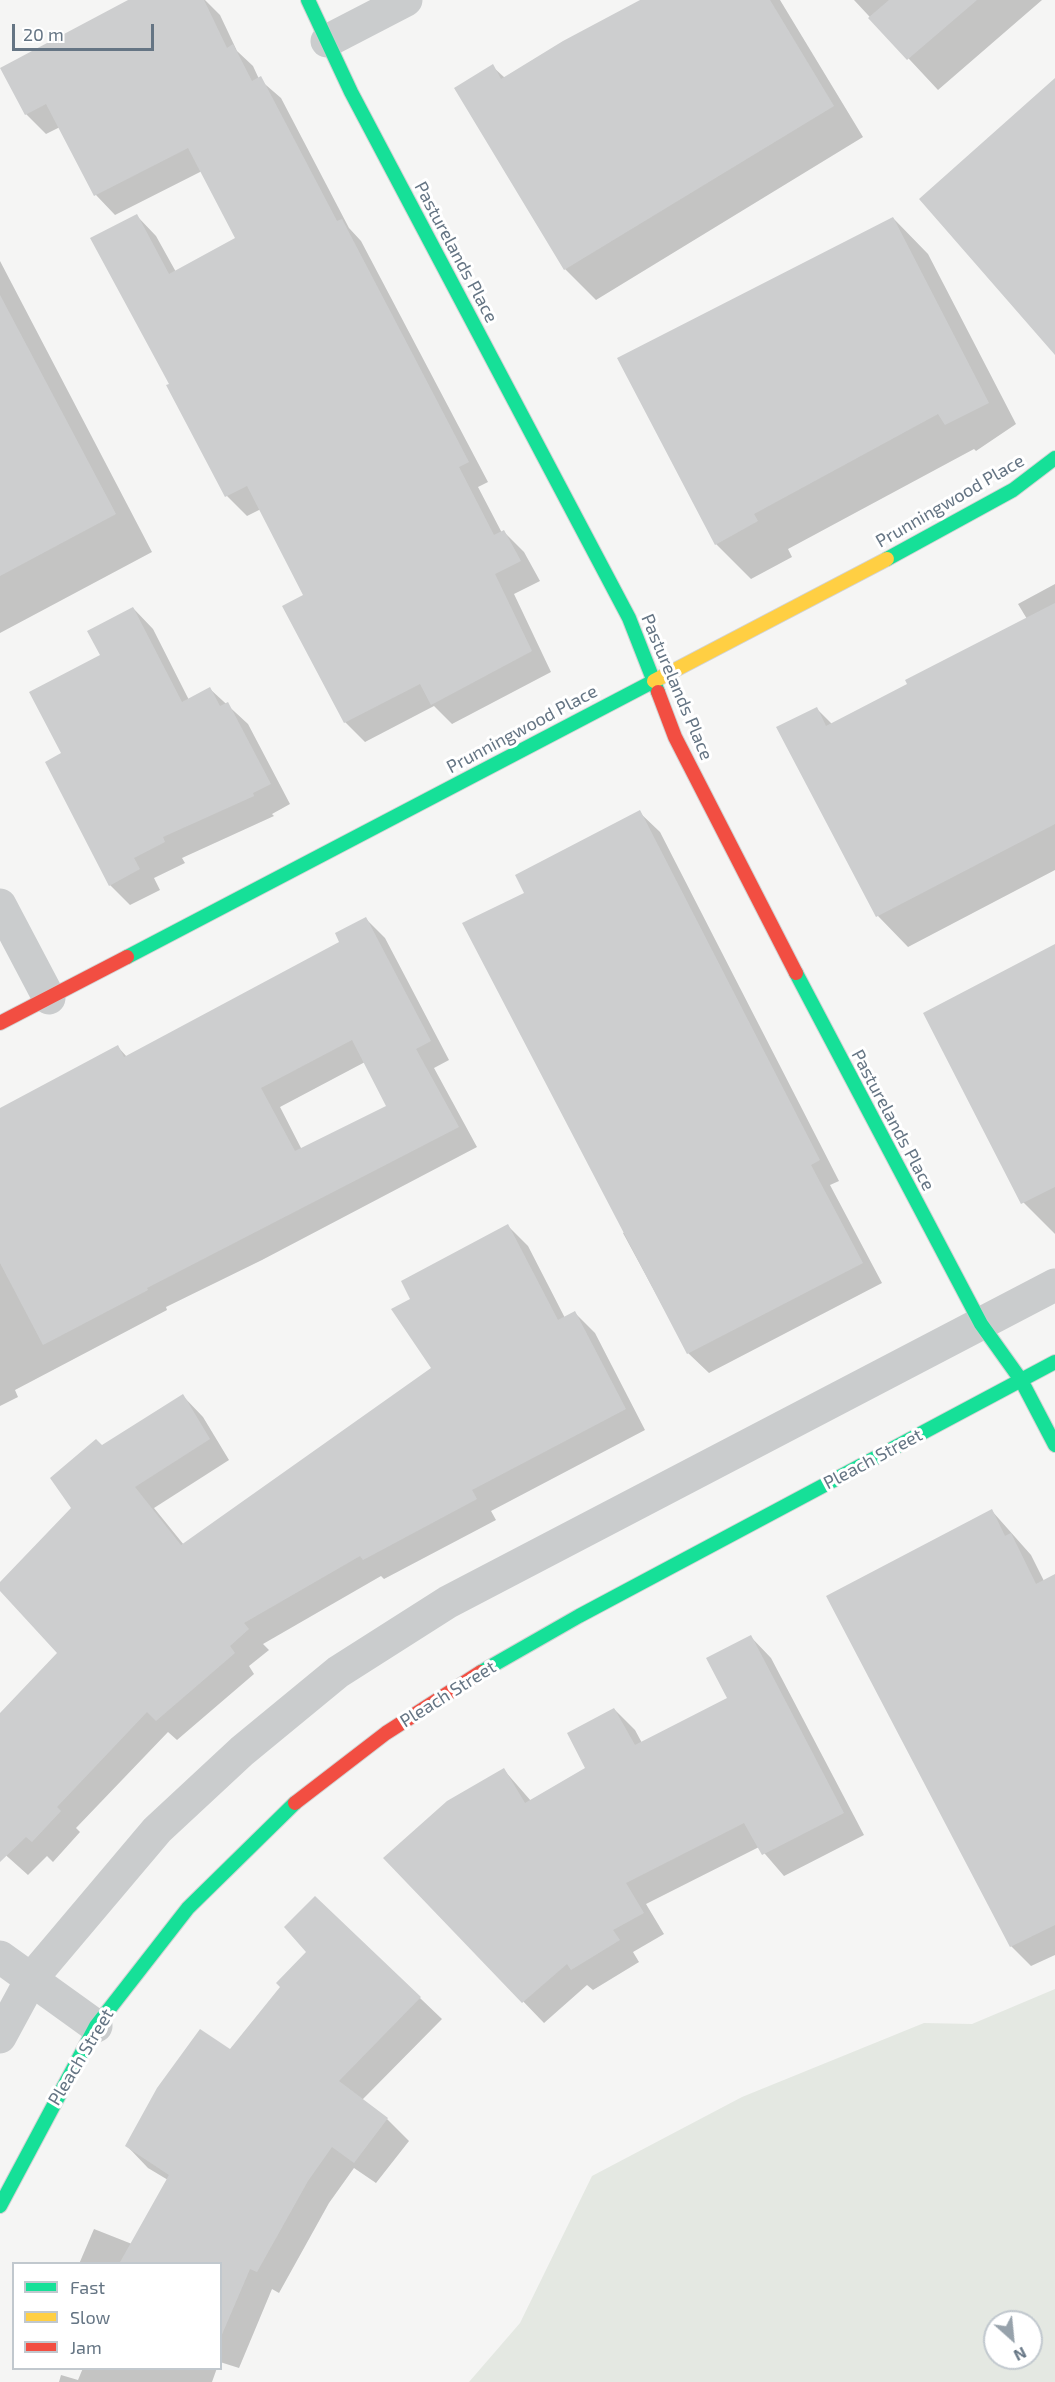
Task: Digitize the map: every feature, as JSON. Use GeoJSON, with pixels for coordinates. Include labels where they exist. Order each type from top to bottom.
{"type":"FeatureCollection","features":[{"type":"Feature","properties":{"kind":"street","name":"Pasturelands Place"},"geometry":{"type":"LineString","coordinates":[[308,0],[351,92],[629,618],[675,737],[981,1324],[1021,1380],[1055,1445]]}},
{"type":"Feature","properties":{"kind":"street"},"geometry":{"type":"LineString","coordinates":[[327,41],[406,0]]}},
{"type":"Feature","properties":{"kind":"street","name":"Prunningwood Place"},"geometry":{"type":"LineString","coordinates":[[0,1023],[927,538],[1013,490],[1055,458]]}},
{"type":"Feature","properties":{"kind":"street"},"geometry":{"type":"LineString","coordinates":[[0,905],[49,998]]}},
{"type":"Feature","properties":{"kind":"street"},"geometry":{"type":"LineString","coordinates":[[0,2037],[32,1978],[157,1830],[242,1751],[338,1671],[448,1602],[1055,1285]]}},
{"type":"Feature","properties":{"kind":"street","name":"Pleach Street"},"geometry":{"type":"LineString","coordinates":[[0,2206],[96,2026],[188,1908],[275,1820],[386,1733],[482,1671],[579,1616],[1055,1362]]}},
{"type":"Feature","properties":{"kind":"street"},"geometry":{"type":"LineString","coordinates":[[0,1957],[96,2026]]}},
{"type":"Feature","properties":{"kind":"shaded area"},"geometry":{"type":"Polygon","coordinates":[[[1055,1989],[1055,2382],[469,2382],[520,2323],[592,2176],[742,2097],[924,2023],[972,2024],[1055,1989]]]}},
{"type":"Feature","properties":{"kind":"building"},"geometry":{"type":"Polygon","coordinates":[[[128,0],[204,0],[227,48],[233,44],[252,81],[261,76],[337,221],[342,219],[469,462],[459,467],[494,535],[504,530],[521,561],[495,574],[532,651],[431,705],[420,684],[344,723],[282,606],[303,595],[247,486],[225,497],[166,385],[169,384],[90,238],[137,214],[169,274],[235,238],[188,148],[94,196],[46,104],[25,115],[0,68],[128,0]]]}},
{"type":"Feature","properties":{"kind":"building"},"geometry":{"type":"Polygon","coordinates":[[[640,0],[770,0],[834,106],[564,270],[454,88],[493,64],[501,79],[563,41],[640,0]]]}},
{"type":"Feature","properties":{"kind":"building"},"geometry":{"type":"Polygon","coordinates":[[[889,0],[977,0],[907,60],[868,18],[889,0]]]}},
{"type":"Feature","properties":{"kind":"building"},"geometry":{"type":"Polygon","coordinates":[[[1055,78],[1055,355],[919,199],[1055,78]]]}},
{"type":"Feature","properties":{"kind":"building"},"geometry":{"type":"Polygon","coordinates":[[[893,217],[989,403],[945,425],[938,414],[754,514],[758,521],[715,545],[617,358],[893,217]]]}},
{"type":"Feature","properties":{"kind":"building"},"geometry":{"type":"Polygon","coordinates":[[[0,295],[116,514],[0,576],[0,295]]]}},
{"type":"Feature","properties":{"kind":"building"},"geometry":{"type":"Polygon","coordinates":[[[1055,603],[1055,824],[876,917],[776,727],[817,707],[826,726],[907,684],[905,680],[1055,603]]]}},
{"type":"Feature","properties":{"kind":"building"},"geometry":{"type":"Polygon","coordinates":[[[133,607],[182,702],[210,687],[220,706],[228,702],[271,784],[253,793],[254,796],[163,837],[165,842],[134,858],[140,869],[109,886],[45,762],[61,753],[29,692],[100,655],[87,631],[133,607]]]}},
{"type":"Feature","properties":{"kind":"building"},"geometry":{"type":"Polygon","coordinates":[[[640,810],[820,1160],[811,1165],[863,1263],[687,1354],[462,923],[524,893],[515,875],[640,810]]]}},
{"type":"Feature","properties":{"kind":"building"},"geometry":{"type":"Polygon","coordinates":[[[366,917],[431,1041],[416,1049],[459,1127],[147,1288],[148,1290],[43,1345],[0,1263],[0,1108],[118,1045],[124,1057],[339,942],[335,933],[366,917]],[[352,1040],[261,1088],[295,1151],[386,1106],[352,1040]]]}},
{"type":"Feature","properties":{"kind":"building"},"geometry":{"type":"Polygon","coordinates":[[[1055,944],[1055,1187],[1021,1204],[923,1013],[1055,944]]]}},
{"type":"Feature","properties":{"kind":"building"},"geometry":{"type":"Polygon","coordinates":[[[508,1224],[558,1320],[575,1311],[626,1409],[472,1490],[477,1499],[363,1560],[360,1556],[244,1623],[249,1629],[230,1646],[235,1653],[156,1721],[147,1712],[57,1807],[61,1811],[32,1842],[26,1837],[0,1862],[0,1713],[57,1653],[0,1591],[0,1582],[71,1508],[50,1478],[96,1439],[102,1445],[183,1394],[210,1439],[135,1487],[181,1545],[431,1368],[391,1309],[410,1299],[401,1281],[508,1224]]]}},
{"type":"Feature","properties":{"kind":"building"},"geometry":{"type":"Polygon","coordinates":[[[992,1509],[1005,1536],[1011,1533],[1036,1584],[1055,1574],[1055,1925],[1010,1947],[826,1596],[992,1509]]]}},
{"type":"Feature","properties":{"kind":"building"},"geometry":{"type":"Polygon","coordinates":[[[751,1635],[844,1813],[762,1855],[744,1823],[626,1883],[644,1913],[613,1930],[620,1940],[571,1970],[567,1964],[522,2003],[383,1858],[447,1801],[504,1768],[525,1803],[585,1768],[567,1733],[614,1708],[635,1745],[727,1698],[706,1658],[751,1635]]]}},
{"type":"Feature","properties":{"kind":"building"},"geometry":{"type":"Polygon","coordinates":[[[315,1896],[421,1997],[339,2081],[388,2118],[354,2163],[332,2147],[308,2181],[257,2272],[250,2269],[222,2334],[222,2262],[120,2262],[169,2175],[125,2146],[157,2088],[200,2029],[230,2049],[280,1987],[276,1983],[306,1952],[284,1927],[315,1896]]]}},
{"type":"Feature","properties":{"kind":"traffic: fast"},"geometry":{"type":"LineString","coordinates":[[308,0],[351,92],[629,618],[658,692]]}},
{"type":"Feature","properties":{"kind":"traffic: fast"},"geometry":{"type":"LineString","coordinates":[[887,559],[1013,490],[1055,458]]}},
{"type":"Feature","properties":{"kind":"traffic: fast"},"geometry":{"type":"LineString","coordinates":[[127,957],[654,681]]}},
{"type":"Feature","properties":{"kind":"traffic: fast"},"geometry":{"type":"LineString","coordinates":[[796,973],[981,1324],[1021,1380],[1055,1445]]}},
{"type":"Feature","properties":{"kind":"traffic: fast"},"geometry":{"type":"LineString","coordinates":[[481,1672],[579,1616],[1055,1362]]}},
{"type":"Feature","properties":{"kind":"traffic: fast"},"geometry":{"type":"LineString","coordinates":[[0,2206],[96,2026],[188,1908],[295,1803]]}},
{"type":"Feature","properties":{"kind":"traffic: slow"},"geometry":{"type":"LineString","coordinates":[[654,681],[887,559]]}},
{"type":"Feature","properties":{"kind":"traffic: jam"},"geometry":{"type":"LineString","coordinates":[[658,692],[675,737],[796,973]]}},
{"type":"Feature","properties":{"kind":"traffic: jam"},"geometry":{"type":"LineString","coordinates":[[0,1023],[127,957]]}},
{"type":"Feature","properties":{"kind":"traffic: jam"},"geometry":{"type":"LineString","coordinates":[[295,1803],[386,1733],[481,1672]]}}]}
